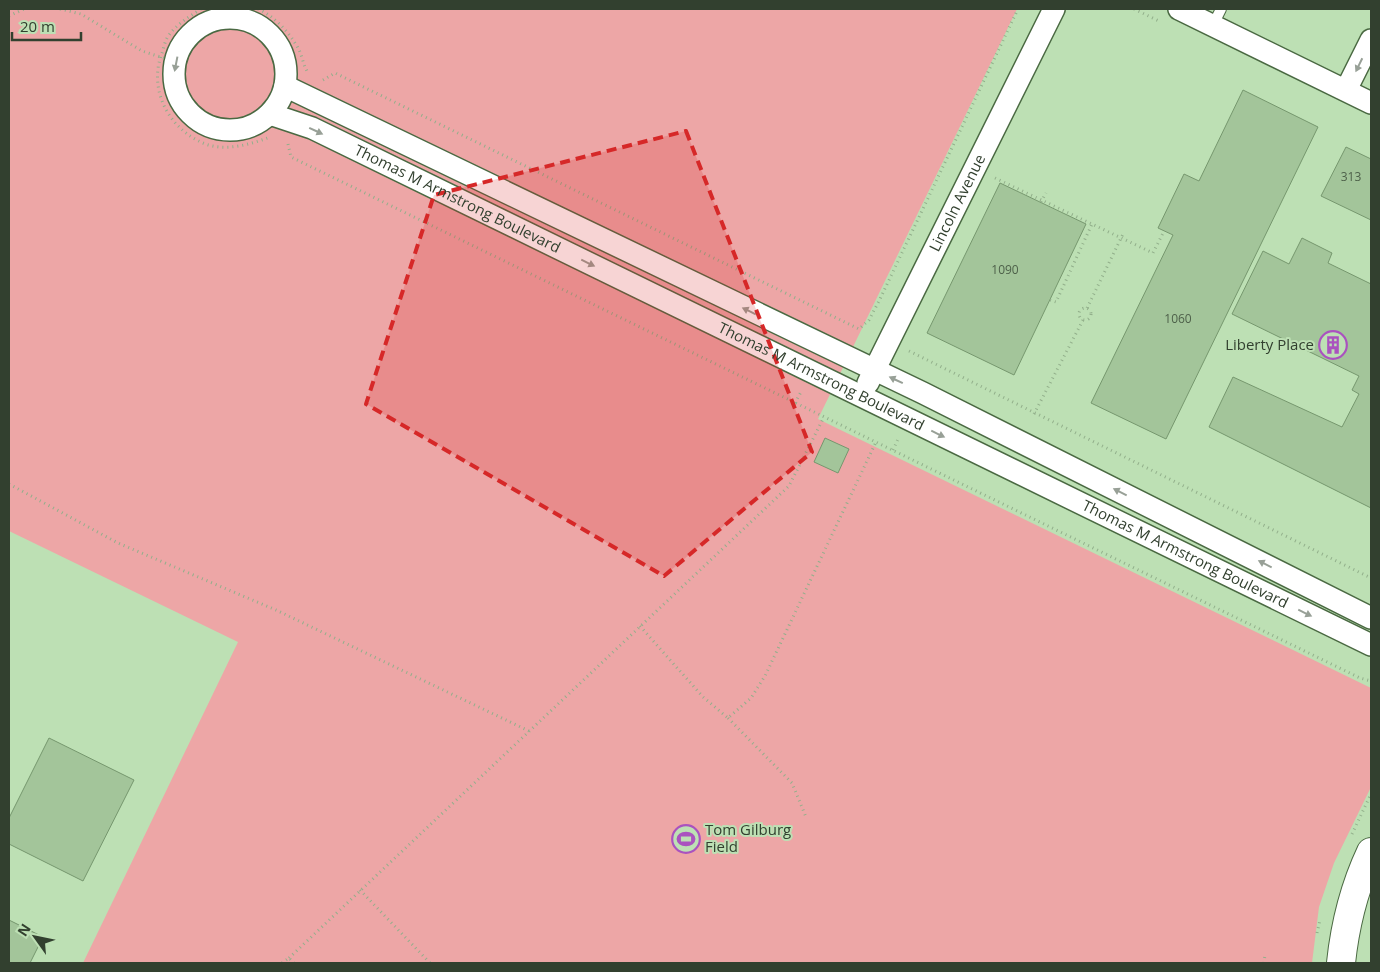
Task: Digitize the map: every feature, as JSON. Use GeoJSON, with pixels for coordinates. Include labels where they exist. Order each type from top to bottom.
{"type":"FeatureCollection","features":[{"type":"Feature","properties":{"kind":"main road"},"geometry":{"type":"LineString","coordinates":[[1341,963],[1345,930],[1361,874],[1371,852]]}},
{"type":"Feature","properties":{"kind":"street","name":"Lincoln Avenue"},"geometry":{"type":"LineString","coordinates":[[861,396],[1054,9]]}},
{"type":"Feature","properties":{"kind":"street"},"geometry":{"type":"LineString","coordinates":[[1179,9],[1217,17],[1346,90],[1371,102]]}},
{"type":"Feature","properties":{"kind":"street"},"geometry":{"type":"LineString","coordinates":[[233,18],[248,21],[272,36],[282,53],[286,67],[285,86],[281,98],[270,114],[254,125],[235,130],[216,129],[194,117],[177,94],[174,74],[168,60],[198,28],[213,21],[233,18]]}},
{"type":"Feature","properties":{"kind":"street"},"geometry":{"type":"LineString","coordinates":[[1346,90],[1371,40]]}},
{"type":"Feature","properties":{"kind":"street","name":"Thomas M Armstrong Boulevard"},"geometry":{"type":"LineString","coordinates":[[285,86],[874,370],[1371,618]]}},
{"type":"Feature","properties":{"kind":"street","name":"Thomas M Armstrong Boulevard"},"geometry":{"type":"LineString","coordinates":[[270,114],[312,128],[1371,645]]}},
{"type":"Feature","properties":{"kind":"path"},"geometry":{"type":"LineString","coordinates":[[9,16],[24,9]]}},
{"type":"Feature","properties":{"kind":"path"},"geometry":{"type":"LineString","coordinates":[[60,9],[81,14],[142,52],[168,60]]}},
{"type":"Feature","properties":{"kind":"path"},"geometry":{"type":"LineString","coordinates":[[201,9],[181,22],[168,37],[168,60],[156,82],[163,107],[179,128],[204,143],[228,148],[252,144],[274,136]]}},
{"type":"Feature","properties":{"kind":"path"},"geometry":{"type":"LineString","coordinates":[[258,9],[266,12],[298,48],[310,75]]}},
{"type":"Feature","properties":{"kind":"path"},"geometry":{"type":"LineString","coordinates":[[320,82],[335,73],[859,329],[869,320],[880,299],[1018,9]]}},
{"type":"Feature","properties":{"kind":"path"},"geometry":{"type":"LineString","coordinates":[[285,142],[289,146],[291,157],[1360,678],[1371,681]]}},
{"type":"Feature","properties":{"kind":"path"},"geometry":{"type":"LineString","coordinates":[[995,177],[1153,253],[1164,231]]}},
{"type":"Feature","properties":{"kind":"path"},"geometry":{"type":"LineString","coordinates":[[1042,201],[1046,193]]}},
{"type":"Feature","properties":{"kind":"path"},"geometry":{"type":"LineString","coordinates":[[1050,300],[1056,302],[1092,224]]}},
{"type":"Feature","properties":{"kind":"path"},"geometry":{"type":"LineString","coordinates":[[1083,320],[1079,313],[1082,309],[1087,308],[1124,232]]}},
{"type":"Feature","properties":{"kind":"path"},"geometry":{"type":"LineString","coordinates":[[1034,414],[1083,320],[1091,316],[1090,310],[1087,308]]}},
{"type":"Feature","properties":{"kind":"path"},"geometry":{"type":"LineString","coordinates":[[908,352],[1371,578]]}},
{"type":"Feature","properties":{"kind":"path"},"geometry":{"type":"LineString","coordinates":[[282,963],[789,486],[824,417]]}},
{"type":"Feature","properties":{"kind":"path"},"geometry":{"type":"LineString","coordinates":[[728,718],[751,698],[765,676],[876,442]]}},
{"type":"Feature","properties":{"kind":"path"},"geometry":{"type":"LineString","coordinates":[[9,484],[118,543],[276,610],[529,731]]}},
{"type":"Feature","properties":{"kind":"path"},"geometry":{"type":"LineString","coordinates":[[640,626],[703,697],[728,718],[792,783],[806,817]]}},
{"type":"Feature","properties":{"kind":"path"},"geometry":{"type":"LineString","coordinates":[[360,890],[430,963]]}},
{"type":"Feature","properties":{"kind":"path"},"geometry":{"type":"LineString","coordinates":[[1264,963],[1265,954]]}},
{"type":"Feature","properties":{"kind":"path"},"geometry":{"type":"LineString","coordinates":[[289,958],[294,963]]}},
{"type":"Feature","properties":{"kind":"highlighted area"},"geometry":{"type":"Polygon","coordinates":[[[686,131],[812,452],[664,576],[366,404],[434,195],[686,131]]]}},
{"type":"Feature","properties":{"kind":"shaded area"},"geometry":{"type":"Polygon","coordinates":[[[9,9],[1017,9],[818,419],[1371,688],[1371,787],[1334,863],[1319,907],[1312,963],[83,963],[238,642],[9,531],[9,9]]]}},
{"type":"Feature","properties":{"kind":"building"},"geometry":{"type":"Polygon","coordinates":[[[1243,90],[1318,127],[1166,439],[1091,403],[1173,235],[1158,228],[1184,174],[1199,181],[1243,90]]]}},
{"type":"Feature","properties":{"kind":"building"},"geometry":{"type":"Polygon","coordinates":[[[1346,147],[1371,159],[1371,220],[1321,196],[1346,147]]]}},
{"type":"Feature","properties":{"kind":"building"},"geometry":{"type":"Polygon","coordinates":[[[1000,183],[1086,224],[1014,375],[927,333],[1000,183]]]}},
{"type":"Feature","properties":{"kind":"building","name":"Liberty Place"},"geometry":{"type":"Polygon","coordinates":[[[1302,238],[1332,253],[1328,263],[1371,284],[1371,508],[1209,427],[1233,377],[1342,427],[1359,394],[1352,390],[1359,376],[1232,314],[1263,251],[1289,264],[1302,238]]]}},
{"type":"Feature","properties":{"kind":"building"},"geometry":{"type":"Polygon","coordinates":[[[825,438],[849,449],[838,473],[814,462],[825,438]]]}},
{"type":"Feature","properties":{"kind":"building"},"geometry":{"type":"Polygon","coordinates":[[[49,738],[134,780],[83,881],[9,844],[9,818],[49,738]]]}},
{"type":"Feature","properties":{"kind":"building"},"geometry":{"type":"Polygon","coordinates":[[[9,920],[43,937],[30,963],[9,963],[9,920]]]}},
{"type":"Feature","properties":{"kind":"place","name":"Liberty Place"},"geometry":{"type":"Point","coordinates":[1333,345]}},
{"type":"Feature","properties":{"kind":"place","name":"Tom Gilburg Field"},"geometry":{"type":"Point","coordinates":[686,839]}}]}
